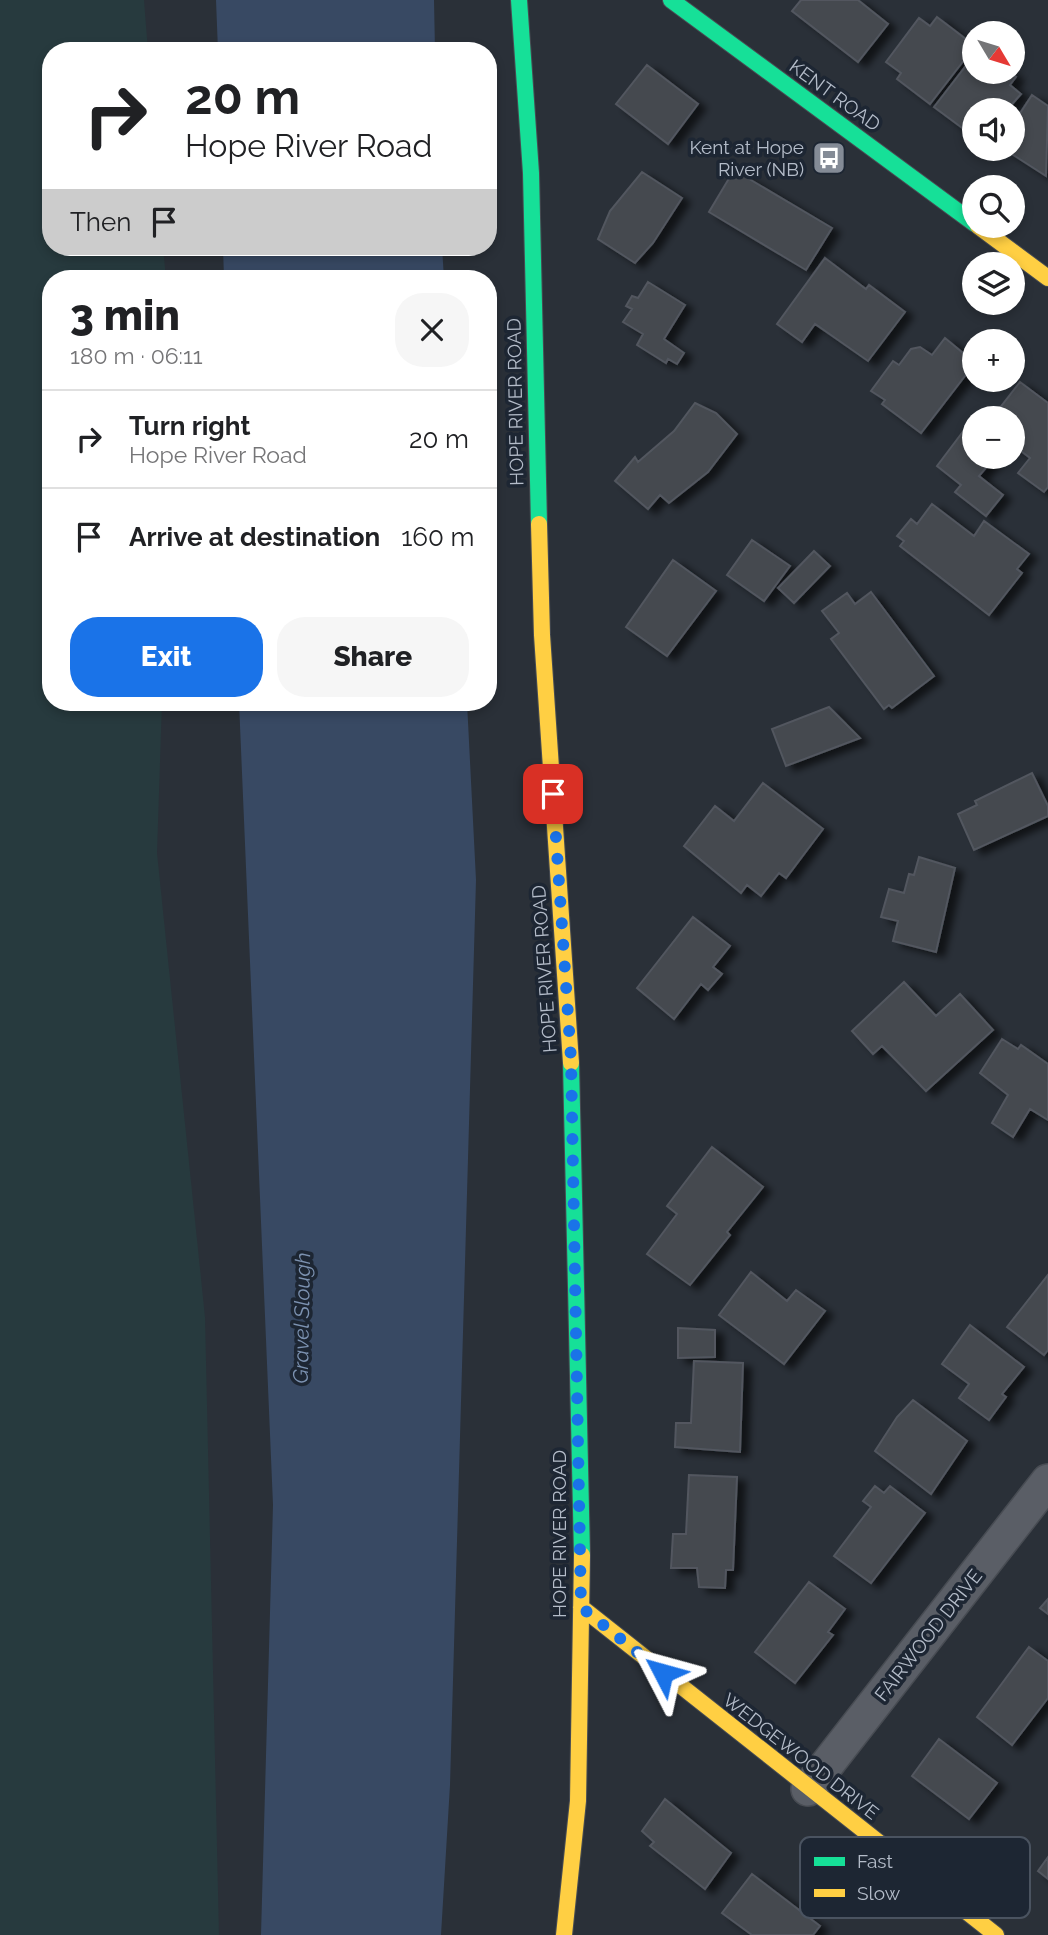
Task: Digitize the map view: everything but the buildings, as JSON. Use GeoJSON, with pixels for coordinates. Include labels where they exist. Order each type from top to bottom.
{"type":"FeatureCollection","features":[{"type":"Feature","properties":{"kind":"street","name":"HOPE RIVER ROAD"},"geometry":{"type":"LineString","coordinates":[[519,0],[531,173],[542,635],[571,1059],[581,1607],[578,1801],[564,1935]]}},
{"type":"Feature","properties":{"kind":"street","name":"KENT ROAD"},"geometry":{"type":"LineString","coordinates":[[671,0],[962,215]]}},
{"type":"Feature","properties":{"kind":"street","name":"KENT ROAD"},"geometry":{"type":"LineString","coordinates":[[994,238],[1048,278]]}},
{"type":"Feature","properties":{"kind":"street","name":"FAIRWOOD DRIVE"},"geometry":{"type":"LineString","coordinates":[[808,1789],[1048,1481]]}},
{"type":"Feature","properties":{"kind":"street","name":"WEDGEWOOD DRIVE"},"geometry":{"type":"LineString","coordinates":[[581,1607],[870,1837]]}},
{"type":"Feature","properties":{"kind":"street","name":"WEDGEWOOD DRIVE"},"geometry":{"type":"LineString","coordinates":[[974,1918],[996,1935]]}},
{"type":"Feature","properties":{"kind":"green space"},"geometry":{"type":"Polygon","coordinates":[[[0,0],[144,0],[147,42],[42,42],[42,256],[164,256],[165,270],[42,270],[42,711],[162,711],[157,853],[205,1317],[219,1935],[0,1935],[0,0]]]}},
{"type":"Feature","properties":{"kind":"water"},"geometry":{"type":"Polygon","coordinates":[[[216,0],[434,0],[435,42],[218,42],[216,0]]]}},
{"type":"Feature","properties":{"kind":"water"},"geometry":{"type":"Polygon","coordinates":[[[223,256],[443,256],[443,270],[224,270],[223,256]]]}},
{"type":"Feature","properties":{"kind":"water","name":"Gravel Slough"},"geometry":{"type":"Polygon","coordinates":[[[239,711],[467,711],[476,880],[450,1785],[441,1935],[261,1935],[273,1505],[239,711]]]}},
{"type":"Feature","properties":{"kind":"traffic: fast"},"geometry":{"type":"LineString","coordinates":[[519,0],[531,173],[539,524]]}},
{"type":"Feature","properties":{"kind":"traffic: fast"},"geometry":{"type":"LineString","coordinates":[[671,0],[962,214]]}},
{"type":"Feature","properties":{"kind":"traffic: fast"},"geometry":{"type":"LineString","coordinates":[[571,1063],[582,1555]]}},
{"type":"Feature","properties":{"kind":"traffic: slow"},"geometry":{"type":"LineString","coordinates":[[994,238],[1048,278]]}},
{"type":"Feature","properties":{"kind":"traffic: slow"},"geometry":{"type":"LineString","coordinates":[[539,524],[542,635],[571,1063]]}},
{"type":"Feature","properties":{"kind":"traffic: slow"},"geometry":{"type":"LineString","coordinates":[[564,1935],[578,1801],[582,1555]]}},
{"type":"Feature","properties":{"kind":"traffic: slow"},"geometry":{"type":"LineString","coordinates":[[581,1607],[872,1837]]}},
{"type":"Feature","properties":{"kind":"traffic: slow"},"geometry":{"type":"LineString","coordinates":[[974,1918],[996,1935]]}},
{"type":"Feature","properties":{"kind":"place","name":"Kent at Hope River (NB)"},"geometry":{"type":"Point","coordinates":[829,158]}},
{"type":"Feature","properties":{"kind":"route"},"geometry":{"type":"LineString","coordinates":[[553,794],[571,1059],[582,1540],[581,1607],[663,1673]]}}]}
